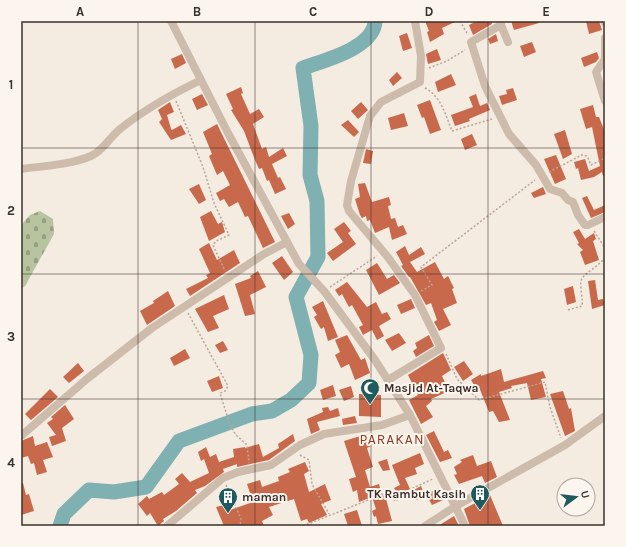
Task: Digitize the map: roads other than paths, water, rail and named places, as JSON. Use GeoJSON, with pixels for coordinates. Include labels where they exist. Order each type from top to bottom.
{"type":"FeatureCollection","features":[{"type":"Feature","properties":{"kind":"street"},"geometry":{"type":"LineString","coordinates":[[171,21],[299,264],[324,291],[388,380],[410,415],[465,526]]}},
{"type":"Feature","properties":{"kind":"street"},"geometry":{"type":"LineString","coordinates":[[388,380],[441,348],[414,295],[384,252],[347,208],[350,181],[372,113],[381,102],[420,82],[421,70],[416,21]]}},
{"type":"Feature","properties":{"kind":"street"},"geometry":{"type":"LineString","coordinates":[[508,42],[500,23],[470,42],[479,71],[508,134],[542,174],[550,189],[562,193],[568,200],[573,202],[582,222],[588,225],[605,217]]}},
{"type":"Feature","properties":{"kind":"street"},"geometry":{"type":"LineString","coordinates":[[605,38],[603,47],[605,59],[596,72],[605,101]]}},
{"type":"Feature","properties":{"kind":"street"},"geometry":{"type":"LineString","coordinates":[[21,168],[90,157],[97,153],[118,130],[154,104],[201,80]]}},
{"type":"Feature","properties":{"kind":"street"},"geometry":{"type":"LineString","coordinates":[[21,436],[88,378],[152,328],[264,254],[287,242]]}},
{"type":"Feature","properties":{"kind":"street"},"geometry":{"type":"LineString","coordinates":[[166,526],[222,478],[270,465],[312,438],[324,434],[382,425],[410,415]]}},
{"type":"Feature","properties":{"kind":"street"},"geometry":{"type":"LineString","coordinates":[[425,526],[456,506],[562,446],[605,416]]}},
{"type":"Feature","properties":{"kind":"waterway"},"geometry":{"type":"LineString","coordinates":[[60,526],[64,514],[89,490],[114,492],[146,487],[179,441],[252,414],[272,411],[291,400],[309,383],[311,355],[296,297],[318,257],[317,201],[310,175],[311,126],[303,68],[335,57],[358,46],[373,30],[375,21]]}},
{"type":"Feature","properties":{"kind":"place","name":"Masjid At-Taqwa"},"geometry":{"type":"Point","coordinates":[370,405]}},
{"type":"Feature","properties":{"kind":"place","name":"TK Rambut Kasih"},"geometry":{"type":"Point","coordinates":[480,511]}},
{"type":"Feature","properties":{"kind":"place","name":"maman"},"geometry":{"type":"Point","coordinates":[228,514]}},
{"type":"Feature","properties":{"kind":"district","name":"PARAKAN"},"geometry":{"type":"Point","coordinates":[392,439]}}]}
